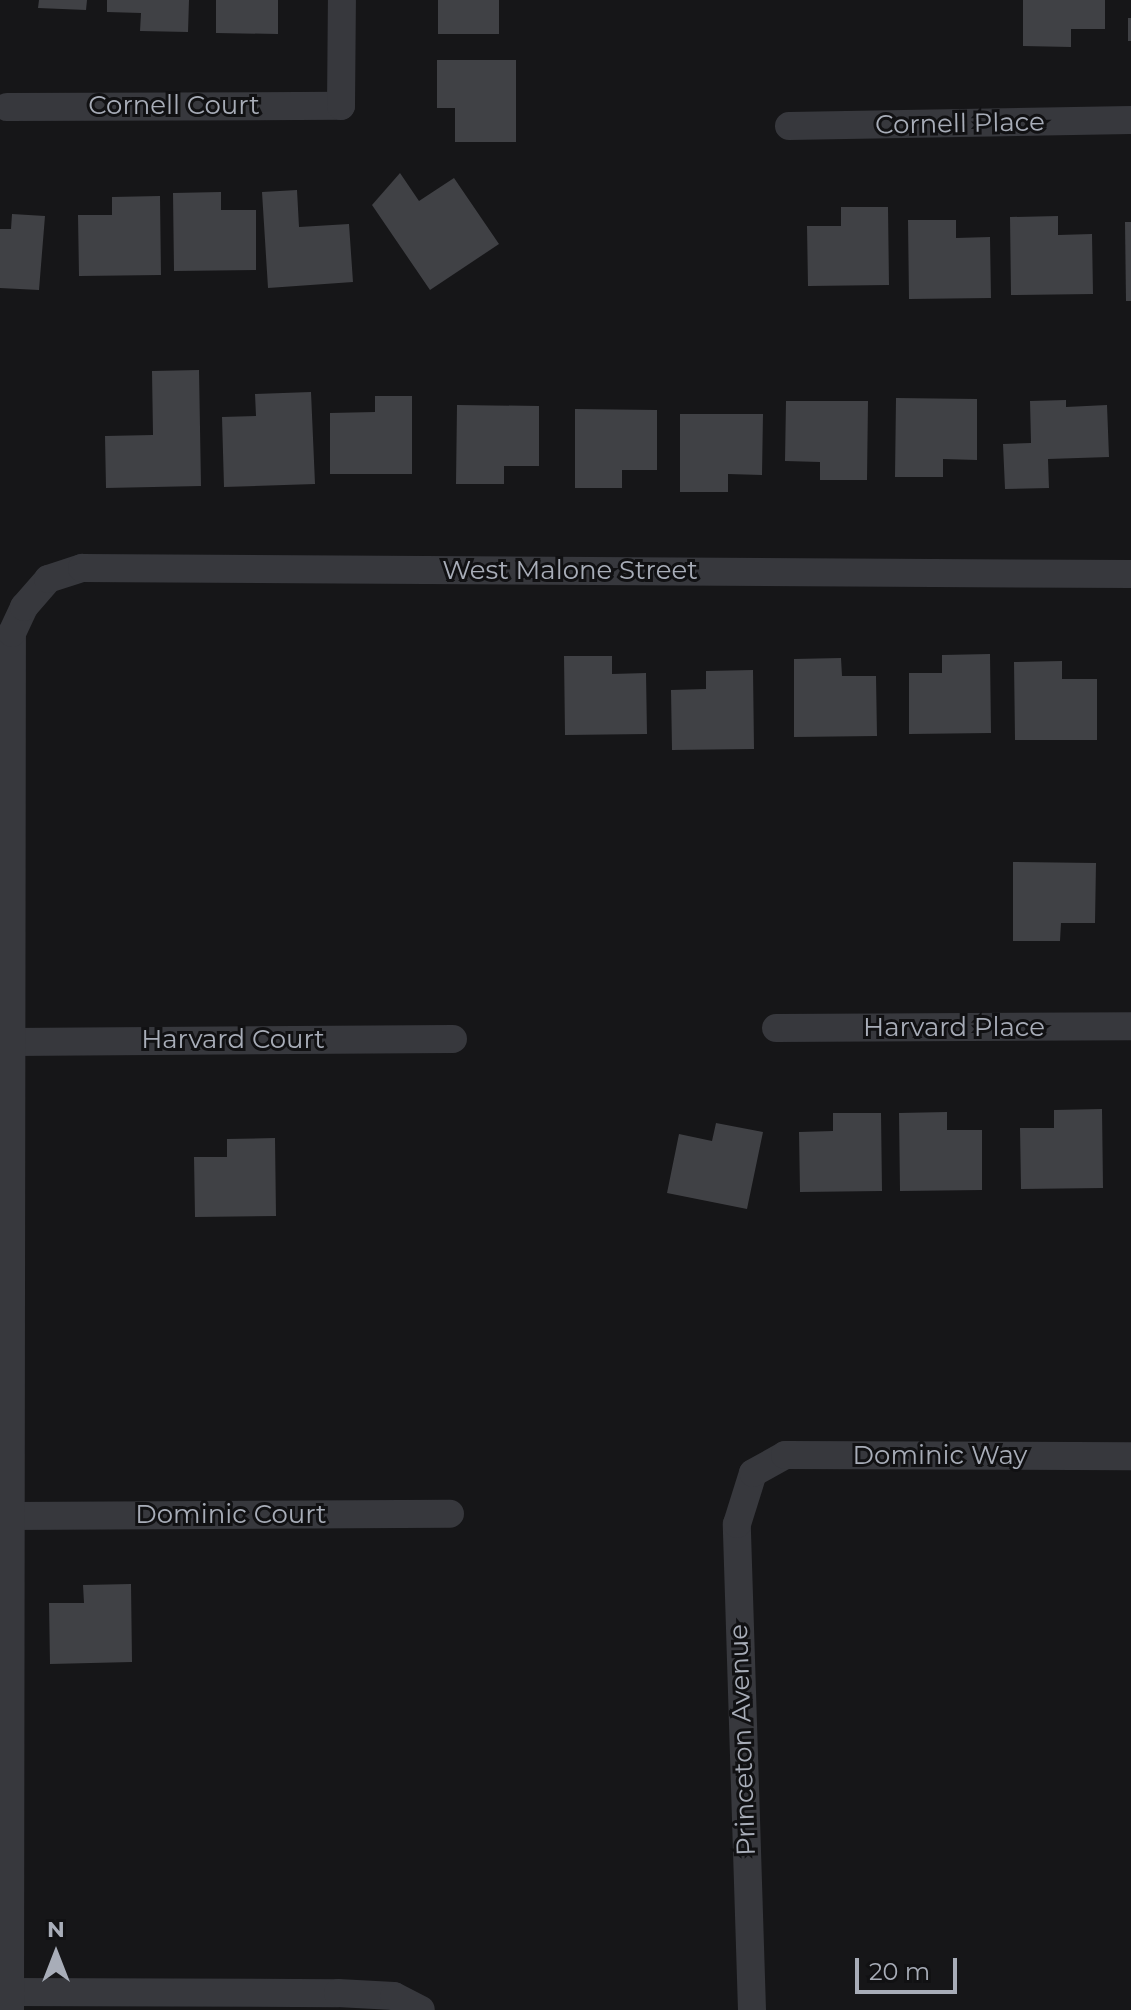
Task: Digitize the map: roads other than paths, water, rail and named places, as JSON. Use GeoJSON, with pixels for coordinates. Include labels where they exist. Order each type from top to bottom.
{"type":"FeatureCollection","features":[{"type":"Feature","properties":{"kind":"street","name":"Cornell Court"},"geometry":{"type":"LineString","coordinates":[[7,107],[341,106],[342,0]]}},
{"type":"Feature","properties":{"kind":"street","name":"Cornell Place"},"geometry":{"type":"LineString","coordinates":[[789,126],[1131,120]]}},
{"type":"Feature","properties":{"kind":"street","name":"West Malone Street"},"geometry":{"type":"LineString","coordinates":[[13,1042],[12,633],[24,607],[48,579],[82,568],[1131,574]]}},
{"type":"Feature","properties":{"kind":"street","name":"Harvard Place"},"geometry":{"type":"LineString","coordinates":[[776,1028],[1131,1026]]}},
{"type":"Feature","properties":{"kind":"street","name":"Harvard Court"},"geometry":{"type":"LineString","coordinates":[[13,1042],[453,1039]]}},
{"type":"Feature","properties":{"kind":"street"},"geometry":{"type":"LineString","coordinates":[[13,1042],[10,2001],[338,1993],[394,1996],[421,2010]]}},
{"type":"Feature","properties":{"kind":"street","name":"Dominic Way"},"geometry":{"type":"LineString","coordinates":[[753,1473],[785,1455],[1131,1456]]}},
{"type":"Feature","properties":{"kind":"street","name":"Princeton Avenue"},"geometry":{"type":"LineString","coordinates":[[752,2010],[737,1524],[753,1473]]}},
{"type":"Feature","properties":{"kind":"street","name":"Dominic Court"},"geometry":{"type":"LineString","coordinates":[[11,1516],[450,1514]]}}]}
